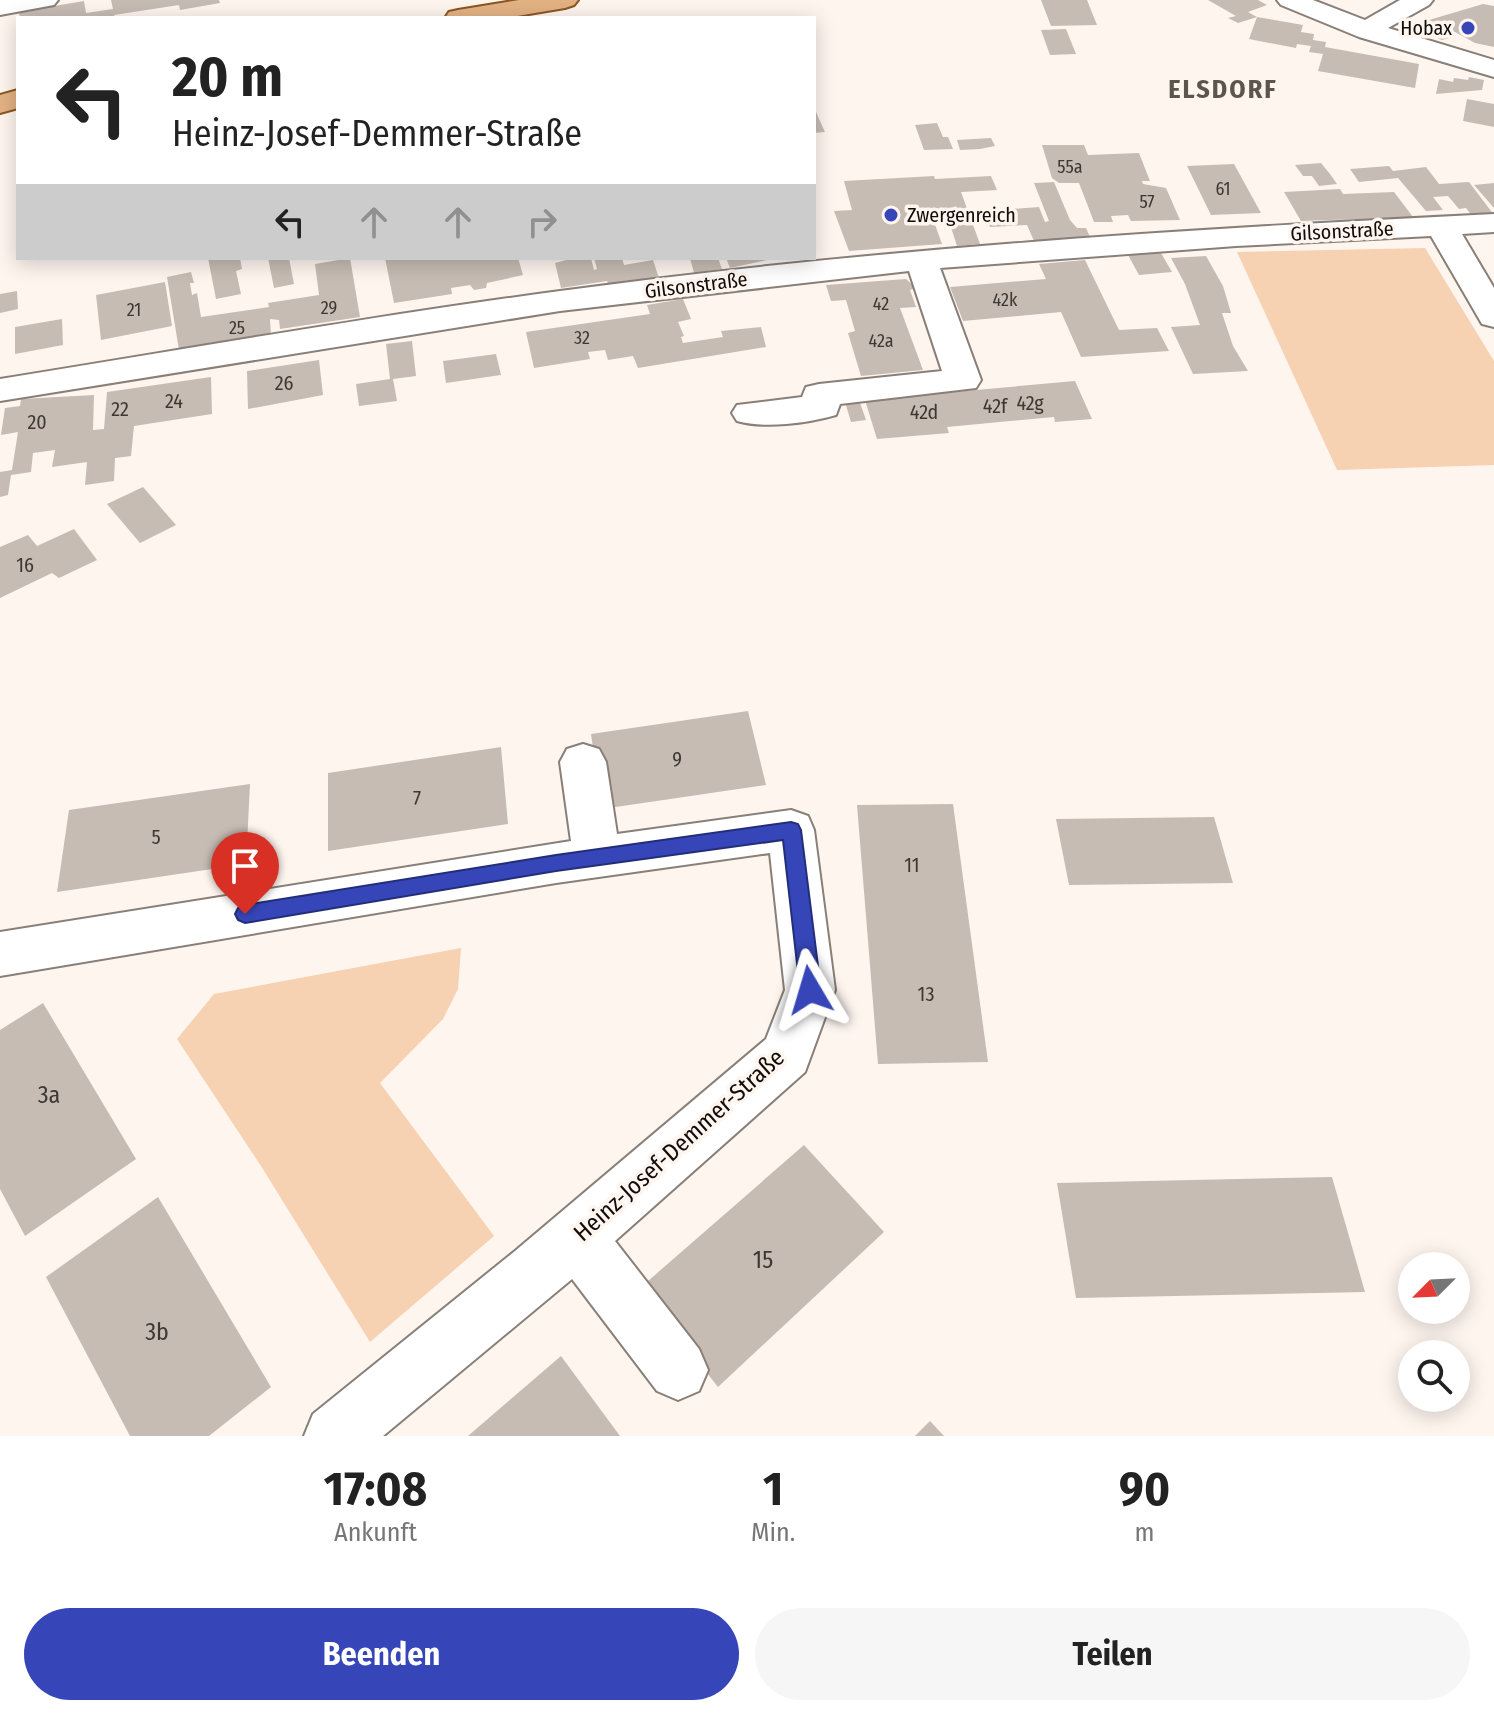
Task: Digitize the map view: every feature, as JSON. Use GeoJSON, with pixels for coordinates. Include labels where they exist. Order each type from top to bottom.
{"type":"FeatureCollection","features":[{"type":"Feature","properties":{"kind":"main road"},"geometry":{"type":"LineString","coordinates":[[470,16],[565,0]]}},
{"type":"Feature","properties":{"kind":"street"},"geometry":{"type":"LineString","coordinates":[[0,7],[45,0]]}},
{"type":"Feature","properties":{"kind":"street"},"geometry":{"type":"LineString","coordinates":[[1290,0],[1368,31],[1494,69]]}},
{"type":"Feature","properties":{"kind":"street"},"geometry":{"type":"LineString","coordinates":[[1368,31],[1420,0]]}},
{"type":"Feature","properties":{"kind":"street","name":"Gilsonstraße"},"geometry":{"type":"LineString","coordinates":[[0,390],[560,301],[921,260],[1236,236],[1494,223]]}},
{"type":"Feature","properties":{"kind":"street"},"geometry":{"type":"LineString","coordinates":[[1442,227],[1494,317]]}},
{"type":"Feature","properties":{"kind":"street"},"geometry":{"type":"LineString","coordinates":[[750,413],[823,407],[819,395],[963,380],[921,260]]}},
{"type":"Feature","properties":{"kind":"street"},"geometry":{"type":"LineString","coordinates":[[583,762],[597,857]]}},
{"type":"Feature","properties":{"kind":"street","name":"Heinz-Josef-Demmer-Straße"},"geometry":{"type":"LineString","coordinates":[[0,954],[597,857],[791,830],[810,990],[786,1055],[576,1238],[335,1436]]}},
{"type":"Feature","properties":{"kind":"street"},"geometry":{"type":"LineString","coordinates":[[576,1238],[678,1370]]}},
{"type":"Feature","properties":{"kind":"shaded area"},"geometry":{"type":"Polygon","coordinates":[[[1425,248],[1494,361],[1494,465],[1337,470],[1237,252],[1425,248]]]}},
{"type":"Feature","properties":{"kind":"shaded area"},"geometry":{"type":"Polygon","coordinates":[[[461,948],[458,989],[443,1019],[380,1083],[494,1236],[370,1342],[261,1166],[177,1039],[214,994],[461,948]]]}},
{"type":"Feature","properties":{"kind":"building"},"geometry":{"type":"Polygon","coordinates":[[[111,0],[219,0],[220,3],[180,10],[179,5],[114,16],[20,16],[19,12],[84,1],[86,13],[113,9],[111,0]]]}},
{"type":"Feature","properties":{"kind":"building"},"geometry":{"type":"Polygon","coordinates":[[[1041,0],[1087,0],[1097,25],[1051,26],[1041,0]]]}},
{"type":"Feature","properties":{"kind":"building"},"geometry":{"type":"Polygon","coordinates":[[[1208,0],[1258,0],[1267,5],[1248,12],[1257,17],[1238,23],[1228,18],[1236,16],[1208,0]]]}},
{"type":"Feature","properties":{"kind":"building","name":"Hobax"},"geometry":{"type":"Polygon","coordinates":[[[1483,4],[1494,6],[1494,47],[1475,43],[1455,32],[1451,33],[1456,36],[1442,40],[1420,30],[1437,25],[1429,20],[1483,4]]]}},
{"type":"Feature","properties":{"kind":"building"},"geometry":{"type":"Polygon","coordinates":[[[1257,17],[1303,25],[1301,32],[1314,34],[1313,40],[1326,42],[1325,47],[1419,64],[1415,88],[1318,71],[1323,54],[1309,52],[1311,46],[1297,44],[1296,48],[1249,39],[1257,17]]]}},
{"type":"Feature","properties":{"kind":"building"},"geometry":{"type":"Polygon","coordinates":[[[1066,29],[1076,54],[1050,55],[1041,30],[1066,29]]]}},
{"type":"Feature","properties":{"kind":"building"},"geometry":{"type":"Polygon","coordinates":[[[1469,77],[1484,80],[1482,90],[1436,94],[1439,79],[1453,82],[1454,78],[1468,80],[1469,77]]]}},
{"type":"Feature","properties":{"kind":"building"},"geometry":{"type":"Polygon","coordinates":[[[1467,99],[1494,104],[1494,127],[1463,121],[1467,99]]]}},
{"type":"Feature","properties":{"kind":"building"},"geometry":{"type":"Polygon","coordinates":[[[816,112],[819,119],[825,132],[816,133],[816,112]]]}},
{"type":"Feature","properties":{"kind":"building"},"geometry":{"type":"Polygon","coordinates":[[[937,123],[953,149],[924,150],[915,125],[937,123]]]}},
{"type":"Feature","properties":{"kind":"building"},"geometry":{"type":"Polygon","coordinates":[[[991,138],[995,146],[980,149],[960,150],[957,140],[991,138]]]}},
{"type":"Feature","properties":{"kind":"building"},"geometry":{"type":"Polygon","coordinates":[[[1042,145],[1084,145],[1088,155],[1139,153],[1150,181],[1142,181],[1143,184],[1166,188],[1180,220],[1131,221],[1128,215],[1111,216],[1113,222],[1094,222],[1079,183],[1059,183],[1052,178],[1042,145]]]}},
{"type":"Feature","properties":{"kind":"building"},"geometry":{"type":"Polygon","coordinates":[[[1321,163],[1337,184],[1319,186],[1312,176],[1303,176],[1295,165],[1321,163]]]}},
{"type":"Feature","properties":{"kind":"building"},"geometry":{"type":"Polygon","coordinates":[[[1234,164],[1261,213],[1211,215],[1187,166],[1234,164]]]}},
{"type":"Feature","properties":{"kind":"building"},"geometry":{"type":"Polygon","coordinates":[[[1389,166],[1393,171],[1426,167],[1439,184],[1469,182],[1494,215],[1473,217],[1466,208],[1459,209],[1448,196],[1433,197],[1443,210],[1426,211],[1398,178],[1359,182],[1350,169],[1389,166]]]}},
{"type":"Feature","properties":{"kind":"building","name":"Zwergenreich"},"geometry":{"type":"Polygon","coordinates":[[[934,176],[935,179],[991,176],[997,190],[961,192],[980,244],[957,246],[948,218],[933,219],[942,244],[849,251],[834,211],[852,210],[844,181],[934,176]]]}},
{"type":"Feature","properties":{"kind":"building"},"geometry":{"type":"Polygon","coordinates":[[[1054,182],[1070,220],[1077,228],[1086,228],[1090,237],[1034,241],[1027,225],[990,227],[984,211],[1039,207],[1045,222],[1049,221],[1034,183],[1054,182]]]}},
{"type":"Feature","properties":{"kind":"building"},"geometry":{"type":"Polygon","coordinates":[[[1494,183],[1494,208],[1474,185],[1494,183]]]}},
{"type":"Feature","properties":{"kind":"building"},"geometry":{"type":"Polygon","coordinates":[[[1340,189],[1343,194],[1394,192],[1413,217],[1301,221],[1284,192],[1340,189]]]}},
{"type":"Feature","properties":{"kind":"building"},"geometry":{"type":"Polygon","coordinates":[[[1161,253],[1172,272],[1139,275],[1128,255],[1161,253]]]}},
{"type":"Feature","properties":{"kind":"building"},"geometry":{"type":"Polygon","coordinates":[[[1206,256],[1223,286],[1231,313],[1222,313],[1233,346],[1248,371],[1193,374],[1171,327],[1200,325],[1185,284],[1171,258],[1206,256]]]}},
{"type":"Feature","properties":{"kind":"building"},"geometry":{"type":"Polygon","coordinates":[[[208,260],[240,260],[242,269],[236,271],[241,294],[216,299],[208,260]]]}},
{"type":"Feature","properties":{"kind":"building"},"geometry":{"type":"Polygon","coordinates":[[[268,260],[289,260],[294,284],[274,288],[268,260]]]}},
{"type":"Feature","properties":{"kind":"building"},"geometry":{"type":"Polygon","coordinates":[[[350,260],[360,317],[280,329],[279,320],[270,319],[271,336],[179,350],[167,277],[191,272],[194,283],[190,283],[192,295],[197,293],[201,317],[269,307],[268,303],[319,295],[315,264],[350,260]]]}},
{"type":"Feature","properties":{"kind":"building"},"geometry":{"type":"Polygon","coordinates":[[[385,260],[519,260],[523,275],[487,283],[486,288],[474,290],[470,285],[451,288],[452,294],[394,303],[385,260]]]}},
{"type":"Feature","properties":{"kind":"building"},"geometry":{"type":"Polygon","coordinates":[[[592,260],[594,270],[597,269],[595,260],[623,260],[624,265],[653,260],[659,278],[609,286],[607,281],[561,288],[555,263],[592,260]]]}},
{"type":"Feature","properties":{"kind":"building"},"geometry":{"type":"Polygon","coordinates":[[[691,260],[719,260],[722,269],[694,273],[691,260]]]}},
{"type":"Feature","properties":{"kind":"building"},"geometry":{"type":"Polygon","coordinates":[[[727,260],[767,260],[730,268],[727,260]]]}},
{"type":"Feature","properties":{"kind":"building"},"geometry":{"type":"Polygon","coordinates":[[[1085,260],[1119,330],[1157,328],[1169,351],[1081,357],[1061,312],[963,321],[950,287],[1046,279],[1039,264],[1085,260]]]}},
{"type":"Feature","properties":{"kind":"building"},"geometry":{"type":"Polygon","coordinates":[[[906,279],[916,288],[910,290],[916,307],[900,308],[923,370],[861,376],[848,333],[855,331],[846,300],[831,301],[826,285],[906,279]]]}},
{"type":"Feature","properties":{"kind":"building"},"geometry":{"type":"Polygon","coordinates":[[[165,282],[172,326],[101,340],[96,295],[165,282]]]}},
{"type":"Feature","properties":{"kind":"building"},"geometry":{"type":"Polygon","coordinates":[[[17,291],[18,309],[0,313],[0,294],[17,291]]]}},
{"type":"Feature","properties":{"kind":"building"},"geometry":{"type":"Polygon","coordinates":[[[683,299],[691,319],[678,322],[684,336],[681,337],[683,343],[723,337],[721,331],[761,327],[766,347],[638,368],[633,356],[608,360],[605,350],[588,352],[590,359],[534,368],[526,332],[650,314],[647,305],[683,299]]]}},
{"type":"Feature","properties":{"kind":"building"},"geometry":{"type":"Polygon","coordinates":[[[62,319],[63,345],[15,354],[15,327],[62,319]]]}},
{"type":"Feature","properties":{"kind":"building"},"geometry":{"type":"Polygon","coordinates":[[[412,341],[416,376],[393,379],[397,401],[359,406],[356,384],[390,379],[386,344],[412,341]]]}},
{"type":"Feature","properties":{"kind":"building"},"geometry":{"type":"Polygon","coordinates":[[[496,354],[501,375],[446,383],[443,361],[496,354]]]}},
{"type":"Feature","properties":{"kind":"building"},"geometry":{"type":"Polygon","coordinates":[[[319,360],[323,395],[248,409],[247,371],[319,360]]]}},
{"type":"Feature","properties":{"kind":"building"},"geometry":{"type":"Polygon","coordinates":[[[211,377],[212,414],[134,426],[131,456],[115,458],[114,481],[85,485],[87,462],[52,467],[55,450],[33,453],[31,472],[11,475],[8,495],[0,497],[0,472],[12,470],[18,432],[1,435],[5,408],[20,406],[21,399],[94,395],[93,430],[104,429],[107,392],[211,377]]]}},
{"type":"Feature","properties":{"kind":"building"},"geometry":{"type":"Polygon","coordinates":[[[1075,381],[1092,419],[1055,422],[1054,417],[947,427],[949,433],[877,439],[865,400],[1075,381]]]}},
{"type":"Feature","properties":{"kind":"building"},"geometry":{"type":"Polygon","coordinates":[[[859,400],[866,420],[851,422],[845,402],[859,400]]]}},
{"type":"Feature","properties":{"kind":"building"},"geometry":{"type":"Polygon","coordinates":[[[143,487],[176,525],[140,543],[107,504],[143,487]]]}},
{"type":"Feature","properties":{"kind":"building"},"geometry":{"type":"Polygon","coordinates":[[[74,529],[97,560],[59,578],[52,573],[0,598],[0,547],[28,535],[37,546],[74,529]]]}},
{"type":"Feature","properties":{"kind":"building"},"geometry":{"type":"Polygon","coordinates":[[[748,711],[766,785],[602,809],[591,734],[748,711]]]}},
{"type":"Feature","properties":{"kind":"building"},"geometry":{"type":"Polygon","coordinates":[[[501,747],[508,824],[328,851],[328,773],[501,747]]]}},
{"type":"Feature","properties":{"kind":"building"},"geometry":{"type":"Polygon","coordinates":[[[250,784],[246,864],[57,892],[69,810],[250,784]]]}},
{"type":"Feature","properties":{"kind":"building"},"geometry":{"type":"Polygon","coordinates":[[[953,804],[988,1062],[878,1064],[857,805],[953,804]]]}},
{"type":"Feature","properties":{"kind":"building"},"geometry":{"type":"Polygon","coordinates":[[[1214,817],[1233,883],[1069,885],[1056,819],[1214,817]]]}},
{"type":"Feature","properties":{"kind":"building"},"geometry":{"type":"Polygon","coordinates":[[[43,1003],[136,1159],[25,1236],[0,1189],[0,1030],[43,1003]]]}},
{"type":"Feature","properties":{"kind":"building"},"geometry":{"type":"Polygon","coordinates":[[[804,1145],[884,1232],[718,1387],[640,1288],[804,1145]]]}},
{"type":"Feature","properties":{"kind":"building"},"geometry":{"type":"Polygon","coordinates":[[[1332,1177],[1365,1292],[1076,1298],[1057,1183],[1332,1177]]]}},
{"type":"Feature","properties":{"kind":"building"},"geometry":{"type":"Polygon","coordinates":[[[158,1197],[271,1387],[209,1436],[130,1436],[46,1277],[158,1197]]]}},
{"type":"Feature","properties":{"kind":"building"},"geometry":{"type":"Polygon","coordinates":[[[561,1356],[620,1436],[468,1436],[561,1356]]]}},
{"type":"Feature","properties":{"kind":"building"},"geometry":{"type":"Polygon","coordinates":[[[930,1421],[944,1436],[915,1436],[930,1421]]]}},
{"type":"Feature","properties":{"kind":"place","name":"Hobax"},"geometry":{"type":"Point","coordinates":[1468,28]}},
{"type":"Feature","properties":{"kind":"place","name":"Zwergenreich"},"geometry":{"type":"Point","coordinates":[891,215]}},
{"type":"Feature","properties":{"kind":"district","name":"ELSDORF"},"geometry":{"type":"Point","coordinates":[1223,89]}},
{"type":"Feature","properties":{"kind":"route"},"geometry":{"type":"LineString","coordinates":[[245,914],[556,863],[791,830],[810,990]]}}]}
